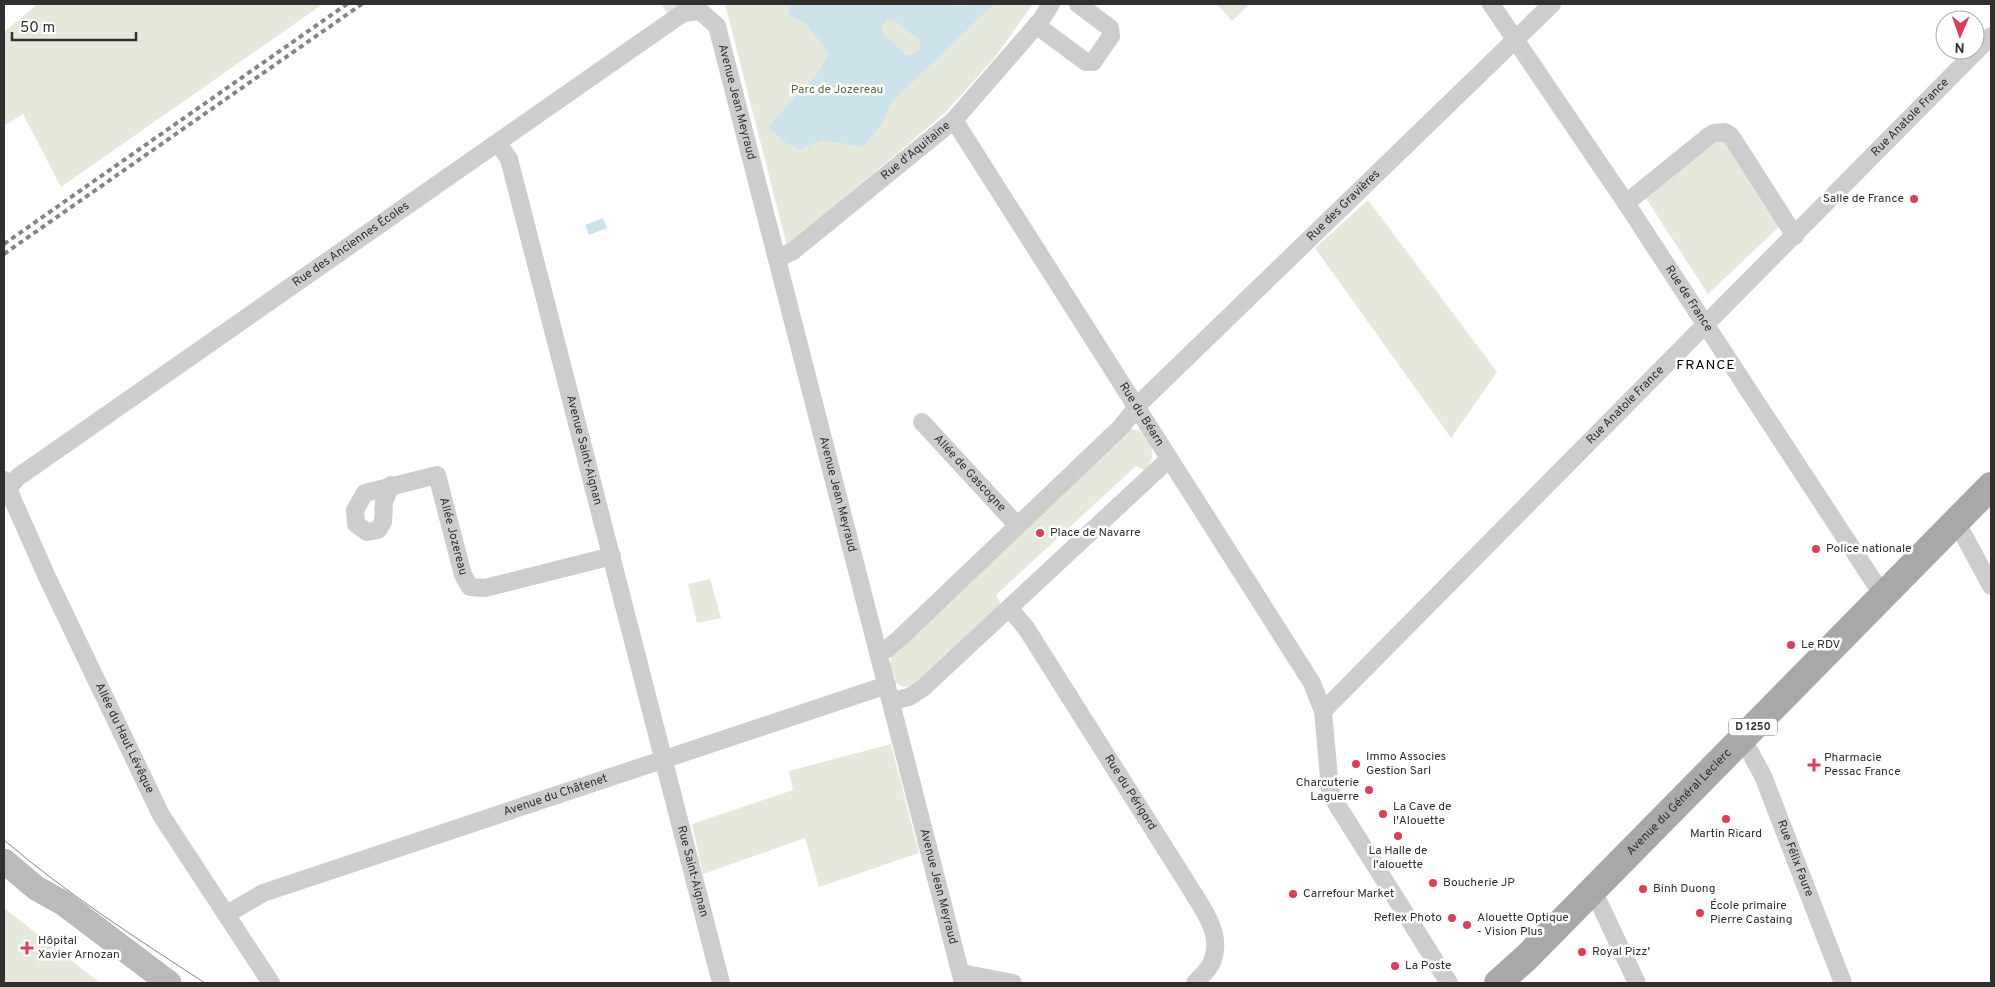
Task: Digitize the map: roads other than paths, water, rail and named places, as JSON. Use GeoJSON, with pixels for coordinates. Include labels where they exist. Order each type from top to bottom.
{"type":"FeatureCollection","features":[{"type":"Feature","properties":{"kind":"main road","name":"Avenue du Général Leclerc"},"geometry":{"type":"LineString","coordinates":[[1506,978],[1991,486]]}},
{"type":"Feature","properties":{"kind":"main road"},"geometry":{"type":"LineString","coordinates":[[4,861],[36,888],[56,912],[144,983]]}},
{"type":"Feature","properties":{"kind":"main road"},"geometry":{"type":"LineString","coordinates":[[36,888],[63,903],[169,983]]}},
{"type":"Feature","properties":{"kind":"street","name":"Rue d'Aquitaine"},"geometry":{"type":"LineString","coordinates":[[778,258],[793,251],[954,120],[1036,25],[1051,4]]}},
{"type":"Feature","properties":{"kind":"street"},"geometry":{"type":"LineString","coordinates":[[1036,25],[1086,62],[1093,62],[1111,36],[1110,28],[1078,4]]}},
{"type":"Feature","properties":{"kind":"street","name":"Rue de France"},"geometry":{"type":"LineString","coordinates":[[1491,4],[1626,203],[1876,585],[1885,593]]}},
{"type":"Feature","properties":{"kind":"street","name":"Rue des Gravières"},"geometry":{"type":"LineString","coordinates":[[1136,407],[1552,4]]}},
{"type":"Feature","properties":{"kind":"street","name":"Rue des Anciennes Écoles"},"geometry":{"type":"LineString","coordinates":[[6,484],[498,144],[683,13],[700,11]]}},
{"type":"Feature","properties":{"kind":"street","name":"Avenue Jean Meyraud"},"geometry":{"type":"LineString","coordinates":[[700,11],[717,26],[962,978]]}},
{"type":"Feature","properties":{"kind":"street","name":"Rue Anatole France"},"geometry":{"type":"LineString","coordinates":[[1323,711],[1991,36]]}},
{"type":"Feature","properties":{"kind":"street","name":"Rue du Béarn"},"geometry":{"type":"LineString","coordinates":[[954,120],[1312,684],[1323,711],[1330,788],[1334,800],[1449,983]]}},
{"type":"Feature","properties":{"kind":"street"},"geometry":{"type":"LineString","coordinates":[[1626,203],[1709,136],[1714,133],[1725,132],[1731,136],[1795,236]]}},
{"type":"Feature","properties":{"kind":"street","name":"Avenue Saint-Aignan"},"geometry":{"type":"LineString","coordinates":[[498,144],[509,159],[664,758]]}},
{"type":"Feature","properties":{"kind":"street"},"geometry":{"type":"LineString","coordinates":[[879,651],[887,649],[900,638],[1121,427],[1136,407]]}},
{"type":"Feature","properties":{"kind":"street","name":"Allée de Gascogne"},"geometry":{"type":"LineString","coordinates":[[922,422],[1017,525]]}},
{"type":"Feature","properties":{"kind":"street"},"geometry":{"type":"LineString","coordinates":[[889,693],[909,697],[923,688],[1170,459]]}},
{"type":"Feature","properties":{"kind":"street","name":"Allée Jozereau"},"geometry":{"type":"LineString","coordinates":[[391,486],[437,475],[463,575],[470,587],[485,588],[612,556]]}},
{"type":"Feature","properties":{"kind":"street","name":"Allée du Haut Lévêque"},"geometry":{"type":"LineString","coordinates":[[6,484],[47,577],[161,815],[271,983]]}},
{"type":"Feature","properties":{"kind":"street"},"geometry":{"type":"LineString","coordinates":[[1954,524],[1965,536],[1991,586]]}},
{"type":"Feature","properties":{"kind":"street","name":"Rue du Périgord"},"geometry":{"type":"LineString","coordinates":[[1009,608],[1026,628],[1187,883],[1212,926],[1216,948],[1212,964],[1195,983]]}},
{"type":"Feature","properties":{"kind":"street","name":"Avenue du Châtenet"},"geometry":{"type":"LineString","coordinates":[[227,914],[264,893],[664,758],[889,693]]}},
{"type":"Feature","properties":{"kind":"street","name":"Rue Félix Faure"},"geometry":{"type":"LineString","coordinates":[[1738,741],[1750,752],[1763,776],[1843,983]]}},
{"type":"Feature","properties":{"kind":"street","name":"Rue Saint-Aignan"},"geometry":{"type":"LineString","coordinates":[[664,758],[718,983]]}},
{"type":"Feature","properties":{"kind":"street"},"geometry":{"type":"LineString","coordinates":[[1593,890],[1637,983]]}},
{"type":"Feature","properties":{"kind":"street"},"geometry":{"type":"LineString","coordinates":[[962,978],[1013,983]]}},
{"type":"Feature","properties":{"kind":"water"},"geometry":{"type":"Polygon","coordinates":[[[792,4],[947,4],[962,6],[994,4],[891,102],[882,124],[863,147],[823,140],[800,149],[784,142],[768,127],[820,70],[829,53],[805,23],[787,14],[792,4]],[[888,20],[882,26],[883,33],[906,55],[914,54],[920,48],[920,40],[895,21],[888,20]]]}},
{"type":"Feature","properties":{"kind":"water"},"geometry":{"type":"Polygon","coordinates":[[[603,218],[607,228],[589,235],[585,225],[603,218]]]}},
{"type":"Feature","properties":{"kind":"tram line"},"geometry":{"type":"LineString","coordinates":[[4,840],[77,897],[205,983]]}},
{"type":"Feature","properties":{"kind":"railway"},"geometry":{"type":"LineString","coordinates":[[4,244],[347,4]]}},
{"type":"Feature","properties":{"kind":"railway"},"geometry":{"type":"LineString","coordinates":[[4,254],[362,4]]}},
{"type":"Feature","properties":{"kind":"place","name":"Salle de France"},"geometry":{"type":"Point","coordinates":[1914,199]}},
{"type":"Feature","properties":{"kind":"place","name":"Place de Navarre"},"geometry":{"type":"Point","coordinates":[1040,533]}},
{"type":"Feature","properties":{"kind":"place","name":"Police nationale"},"geometry":{"type":"Point","coordinates":[1816,549]}},
{"type":"Feature","properties":{"kind":"place","name":"Le RDV"},"geometry":{"type":"Point","coordinates":[1791,645]}},
{"type":"Feature","properties":{"kind":"place","name":"Immo Associes Gestion Sarl"},"geometry":{"type":"Point","coordinates":[1356,764]}},
{"type":"Feature","properties":{"kind":"place","name":"Pharmacie Pessac France"},"geometry":{"type":"Point","coordinates":[1814,765]}},
{"type":"Feature","properties":{"kind":"place","name":"Charcuterie Laguerre"},"geometry":{"type":"Point","coordinates":[1369,790]}},
{"type":"Feature","properties":{"kind":"place","name":"La Cave de l'Alouette"},"geometry":{"type":"Point","coordinates":[1383,814]}},
{"type":"Feature","properties":{"kind":"place","name":"Martin Ricard"},"geometry":{"type":"Point","coordinates":[1726,819]}},
{"type":"Feature","properties":{"kind":"place","name":"La Halle de l'alouette"},"geometry":{"type":"Point","coordinates":[1398,836]}},
{"type":"Feature","properties":{"kind":"place","name":"Boucherie JP"},"geometry":{"type":"Point","coordinates":[1433,883]}},
{"type":"Feature","properties":{"kind":"place","name":"Binh Duong"},"geometry":{"type":"Point","coordinates":[1643,889]}},
{"type":"Feature","properties":{"kind":"place","name":"Carrefour Market"},"geometry":{"type":"Point","coordinates":[1293,894]}},
{"type":"Feature","properties":{"kind":"place","name":"École primaire Pierre Castaing"},"geometry":{"type":"Point","coordinates":[1700,913]}},
{"type":"Feature","properties":{"kind":"place","name":"Reflex Photo"},"geometry":{"type":"Point","coordinates":[1452,918]}},
{"type":"Feature","properties":{"kind":"place","name":"Alouette Optique - Vision Plus"},"geometry":{"type":"Point","coordinates":[1467,925]}},
{"type":"Feature","properties":{"kind":"place","name":"Hôpital Xavier Arnozan"},"geometry":{"type":"Point","coordinates":[27,948]}},
{"type":"Feature","properties":{"kind":"place","name":"Royal Pizz'"},"geometry":{"type":"Point","coordinates":[1582,952]}},
{"type":"Feature","properties":{"kind":"place","name":"La Poste"},"geometry":{"type":"Point","coordinates":[1395,966]}},
{"type":"Feature","properties":{"kind":"district","name":"FRANCE"},"geometry":{"type":"Point","coordinates":[1706,365]}},
{"type":"Feature","properties":{"kind":"park label","name":"Parc de Jozereau"},"geometry":{"type":"Point","coordinates":[837,90]}}]}
